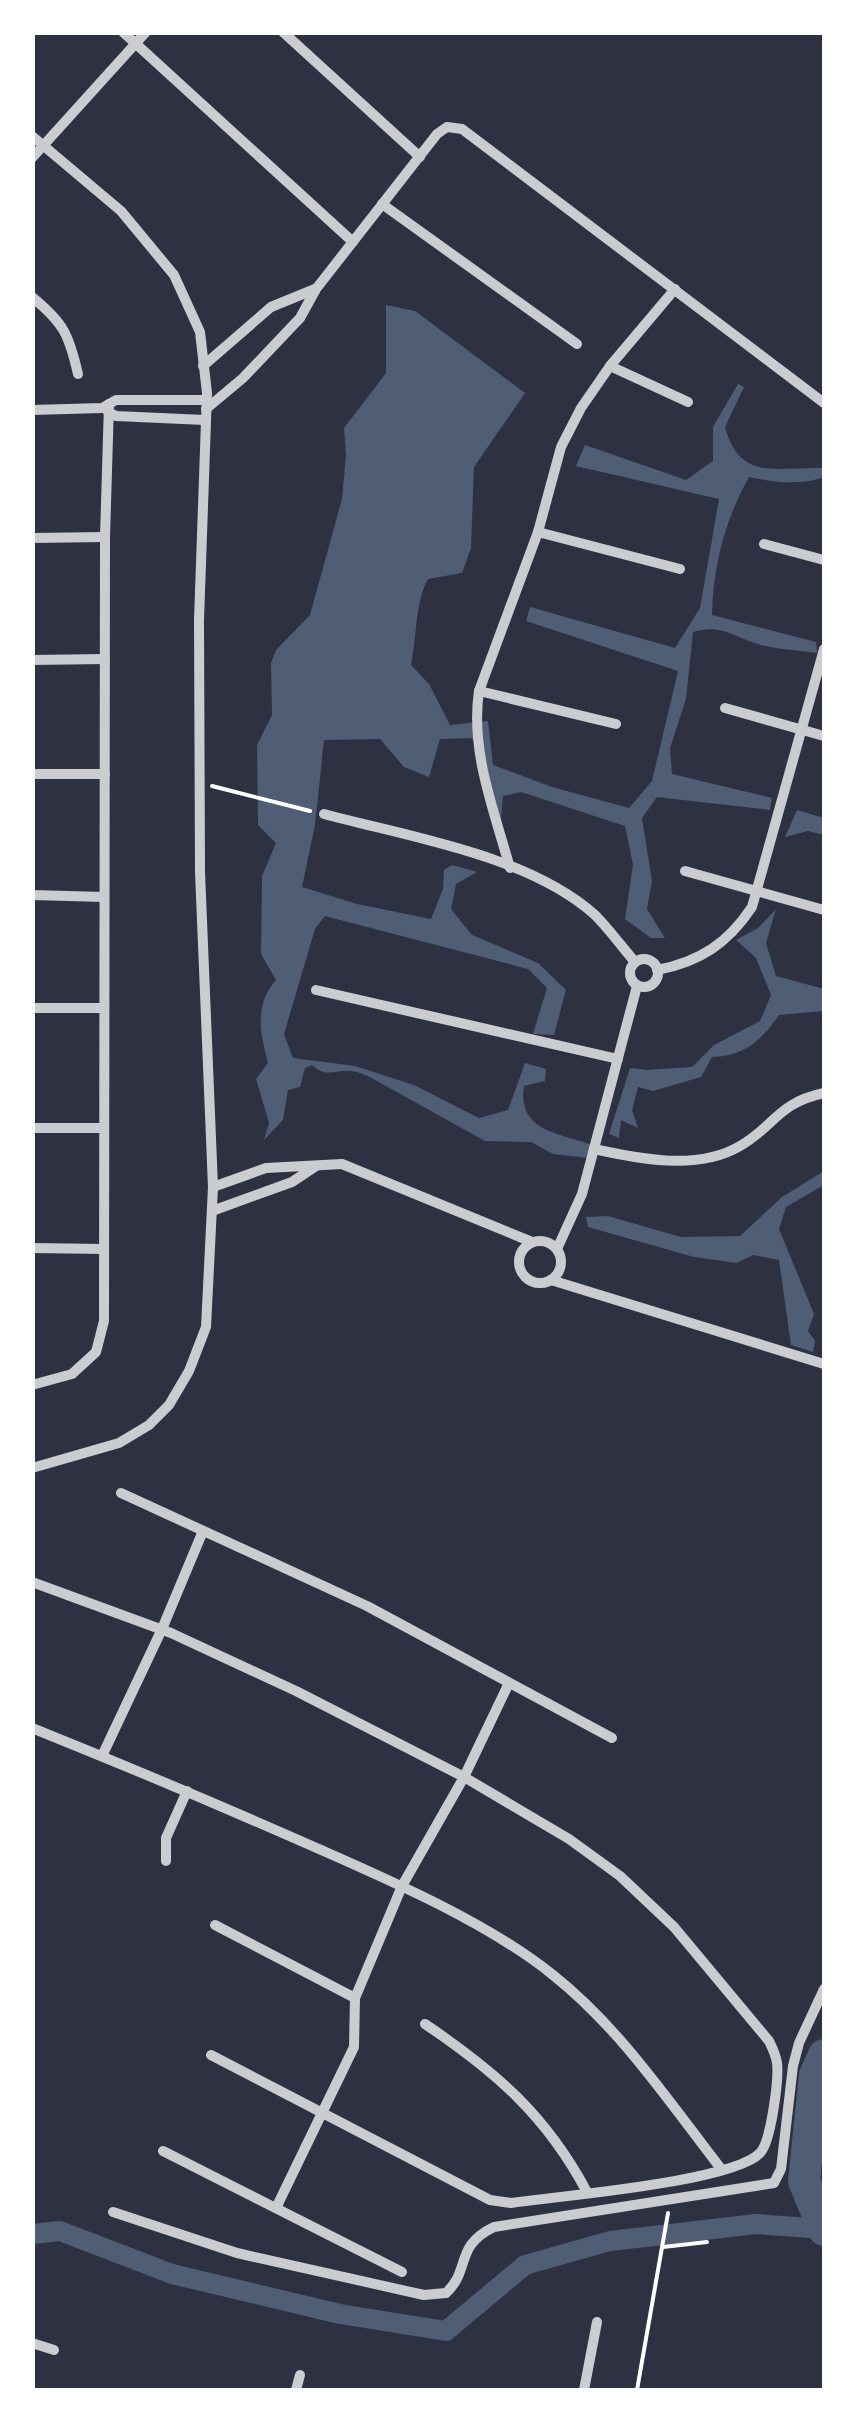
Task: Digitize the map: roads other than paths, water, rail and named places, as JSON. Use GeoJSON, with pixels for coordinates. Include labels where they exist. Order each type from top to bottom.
{"type":"FeatureCollection","features":[{"type":"Feature","properties":{"kind":"street"},"geometry":{"type":"LineString","coordinates":[[122,32],[353,242]]}},
{"type":"Feature","properties":{"kind":"street"},"geometry":{"type":"LineString","coordinates":[[32,158],[146,32]]}},
{"type":"Feature","properties":{"kind":"street"},"geometry":{"type":"LineString","coordinates":[[283,32],[420,157]]}},
{"type":"Feature","properties":{"kind":"street"},"geometry":{"type":"LineString","coordinates":[[32,410],[107,408],[143,418],[206,410],[280,342],[382,204],[437,134],[448,127],[462,129],[824,403]]}},
{"type":"Feature","properties":{"kind":"street"},"geometry":{"type":"LineString","coordinates":[[32,136],[121,211],[174,275],[200,332],[206,410],[200,601],[200,872],[213,1187],[206,1326],[190,1371],[169,1404],[149,1425],[119,1443],[32,1468]]}},
{"type":"Feature","properties":{"kind":"street"},"geometry":{"type":"LineString","coordinates":[[382,204],[577,344]]}},
{"type":"Feature","properties":{"kind":"street"},"geometry":{"type":"LineString","coordinates":[[510,868],[481,764],[475,718],[479,691],[538,532],[561,446],[610,366],[676,288]]}},
{"type":"Feature","properties":{"kind":"street"},"geometry":{"type":"LineString","coordinates":[[204,366],[271,307],[316,289]]}},
{"type":"Feature","properties":{"kind":"street"},"geometry":{"type":"LineString","coordinates":[[32,297],[54,315],[69,335],[78,374]]}},
{"type":"Feature","properties":{"kind":"street"},"geometry":{"type":"LineString","coordinates":[[610,366],[688,402]]}},
{"type":"Feature","properties":{"kind":"street"},"geometry":{"type":"LineString","coordinates":[[32,1384],[72,1374],[96,1352],[104,1321],[107,408],[116,400],[143,399],[206,410]]}},
{"type":"Feature","properties":{"kind":"street"},"geometry":{"type":"LineString","coordinates":[[143,399],[143,418]]}},
{"type":"Feature","properties":{"kind":"street"},"geometry":{"type":"LineString","coordinates":[[538,532],[680,569]]}},
{"type":"Feature","properties":{"kind":"street"},"geometry":{"type":"LineString","coordinates":[[32,538],[105,536]]}},
{"type":"Feature","properties":{"kind":"street"},"geometry":{"type":"LineString","coordinates":[[764,544],[824,560]]}},
{"type":"Feature","properties":{"kind":"street"},"geometry":{"type":"LineString","coordinates":[[658,970],[694,962],[707,954],[737,930],[752,907],[824,649]]}},
{"type":"Feature","properties":{"kind":"street"},"geometry":{"type":"LineString","coordinates":[[32,660],[105,659]]}},
{"type":"Feature","properties":{"kind":"street"},"geometry":{"type":"LineString","coordinates":[[479,691],[616,724]]}},
{"type":"Feature","properties":{"kind":"street"},"geometry":{"type":"LineString","coordinates":[[725,708],[824,736]]}},
{"type":"Feature","properties":{"kind":"street"},"geometry":{"type":"LineString","coordinates":[[32,774],[104,774]]}},
{"type":"Feature","properties":{"kind":"street"},"geometry":{"type":"LineString","coordinates":[[324,814],[486,858],[562,892],[584,908],[635,962]]}},
{"type":"Feature","properties":{"kind":"street"},"geometry":{"type":"LineString","coordinates":[[685,871],[824,910]]}},
{"type":"Feature","properties":{"kind":"street"},"geometry":{"type":"LineString","coordinates":[[32,894],[104,897]]}},
{"type":"Feature","properties":{"kind":"street"},"geometry":{"type":"LineString","coordinates":[[635,962],[650,960],[658,970],[650,986],[638,986]]}},
{"type":"Feature","properties":{"kind":"street"},"geometry":{"type":"LineString","coordinates":[[635,962],[630,976],[638,986]]}},
{"type":"Feature","properties":{"kind":"street"},"geometry":{"type":"LineString","coordinates":[[551,1280],[559,1270],[557,1250],[600,1150],[618,1059],[638,986]]}},
{"type":"Feature","properties":{"kind":"street"},"geometry":{"type":"LineString","coordinates":[[316,990],[618,1059]]}},
{"type":"Feature","properties":{"kind":"street"},"geometry":{"type":"LineString","coordinates":[[32,1008],[104,1008]]}},
{"type":"Feature","properties":{"kind":"street"},"geometry":{"type":"LineString","coordinates":[[600,1150],[681,1161],[709,1157],[740,1146],[780,1110],[824,1094]]}},
{"type":"Feature","properties":{"kind":"street"},"geometry":{"type":"LineString","coordinates":[[32,1128],[104,1128]]}},
{"type":"Feature","properties":{"kind":"street"},"geometry":{"type":"LineString","coordinates":[[213,1187],[266,1168],[342,1164],[532,1242],[546,1242],[557,1250]]}},
{"type":"Feature","properties":{"kind":"street"},"geometry":{"type":"LineString","coordinates":[[212,1211],[292,1182],[317,1166]]}},
{"type":"Feature","properties":{"kind":"street"},"geometry":{"type":"LineString","coordinates":[[532,1242],[521,1251],[521,1271],[537,1283],[551,1280],[824,1364]]}},
{"type":"Feature","properties":{"kind":"street"},"geometry":{"type":"LineString","coordinates":[[32,1248],[104,1249]]}},
{"type":"Feature","properties":{"kind":"street"},"geometry":{"type":"LineString","coordinates":[[121,1494],[367,1606],[612,1738]]}},
{"type":"Feature","properties":{"kind":"street"},"geometry":{"type":"LineString","coordinates":[[102,1756],[203,1532]]}},
{"type":"Feature","properties":{"kind":"street"},"geometry":{"type":"LineString","coordinates":[[32,1582],[162,1630],[296,1691],[464,1777],[569,1839],[620,1876],[674,1927],[770,2041],[777,2064],[768,2138],[764,2150],[753,2159],[722,2170],[511,2203],[490,2200],[211,2056]]}},
{"type":"Feature","properties":{"kind":"street"},"geometry":{"type":"LineString","coordinates":[[276,2208],[354,2047],[355,1998],[402,1886],[464,1777],[509,1682]]}},
{"type":"Feature","properties":{"kind":"street"},"geometry":{"type":"LineString","coordinates":[[32,1728],[402,1886],[520,1951],[555,1976],[647,2072],[722,2170]]}},
{"type":"Feature","properties":{"kind":"street"},"geometry":{"type":"LineString","coordinates":[[166,1861],[166,1838],[187,1791]]}},
{"type":"Feature","properties":{"kind":"street"},"geometry":{"type":"LineString","coordinates":[[215,1925],[355,1998]]}},
{"type":"Feature","properties":{"kind":"street"},"geometry":{"type":"LineString","coordinates":[[113,2212],[236,2253],[437,2296],[451,2288],[473,2240],[494,2228],[768,2186],[778,2178],[799,2043],[824,1989]]}},
{"type":"Feature","properties":{"kind":"street"},"geometry":{"type":"LineString","coordinates":[[425,2024],[482,2064],[549,2129],[587,2192]]}},
{"type":"Feature","properties":{"kind":"street"},"geometry":{"type":"LineString","coordinates":[[162,2151],[402,2272]]}},
{"type":"Feature","properties":{"kind":"street"},"geometry":{"type":"LineString","coordinates":[[584,2390],[597,2322]]}},
{"type":"Feature","properties":{"kind":"street"},"geometry":{"type":"LineString","coordinates":[[32,2344],[54,2350]]}},
{"type":"Feature","properties":{"kind":"street"},"geometry":{"type":"LineString","coordinates":[[296,2390],[300,2376]]}},
{"type":"Feature","properties":{"kind":"water"},"geometry":{"type":"Polygon","coordinates":[[[386,305],[415,311],[525,393],[474,467],[471,548],[462,573],[428,579],[418,609],[411,665],[429,684],[450,725],[488,721],[493,765],[552,787],[629,808],[652,781],[678,671],[526,621],[530,607],[675,648],[700,608],[719,499],[576,466],[585,445],[686,480],[713,461],[713,427],[738,384],[744,387],[725,427],[740,456],[774,469],[824,466],[824,477],[805,482],[749,477],[727,527],[718,561],[712,615],[816,642],[817,653],[768,647],[720,630],[693,632],[686,699],[670,748],[672,774],[772,798],[770,810],[657,797],[642,818],[652,881],[647,909],[665,938],[651,938],[625,919],[633,865],[625,826],[521,792],[503,796],[500,829],[487,801],[491,783],[480,744],[470,738],[440,739],[429,777],[404,767],[380,739],[324,740],[315,825],[302,887],[357,904],[431,919],[443,889],[444,870],[452,865],[477,872],[456,884],[451,909],[472,935],[538,963],[566,990],[554,1035],[533,1034],[547,988],[528,969],[325,916],[315,929],[284,1034],[293,1058],[355,1066],[414,1085],[479,1118],[508,1110],[525,1063],[546,1069],[545,1081],[524,1086],[527,1113],[543,1128],[592,1145],[588,1158],[553,1154],[531,1142],[485,1141],[368,1076],[353,1071],[326,1073],[312,1065],[305,1068],[300,1087],[288,1090],[283,1120],[264,1140],[269,1123],[256,1079],[268,1063],[261,1030],[262,1009],[276,980],[261,954],[262,876],[276,843],[258,825],[257,745],[272,715],[271,663],[276,650],[310,615],[342,499],[344,428],[386,373],[386,305]]]}},
{"type":"Feature","properties":{"kind":"water"},"geometry":{"type":"Polygon","coordinates":[[[797,810],[824,818],[824,835],[808,831],[785,837],[797,810]]]}},
{"type":"Feature","properties":{"kind":"water"},"geometry":{"type":"Polygon","coordinates":[[[776,909],[766,943],[776,976],[824,989],[824,1011],[779,1015],[751,1045],[733,1054],[712,1057],[701,1077],[653,1091],[638,1087],[632,1110],[638,1128],[621,1120],[619,1138],[609,1134],[630,1068],[692,1067],[714,1045],[760,1021],[771,995],[756,958],[736,940],[758,928],[776,909]]]}},
{"type":"Feature","properties":{"kind":"water"},"geometry":{"type":"Polygon","coordinates":[[[824,1171],[824,1185],[786,1207],[779,1229],[814,1314],[808,1331],[815,1341],[813,1352],[791,1345],[779,1260],[753,1255],[737,1263],[694,1257],[588,1227],[586,1217],[608,1216],[681,1237],[740,1236],[782,1197],[824,1171]]]}},
{"type":"Feature","properties":{"kind":"waterway"},"geometry":{"type":"LineString","coordinates":[[824,2055],[815,2075],[804,2181],[824,2230]]}},
{"type":"Feature","properties":{"kind":"waterway"},"geometry":{"type":"LineString","coordinates":[[32,2234],[60,2231],[172,2274],[340,2314],[446,2331],[525,2265],[610,2241],[756,2224],[824,2229]]}}]}
